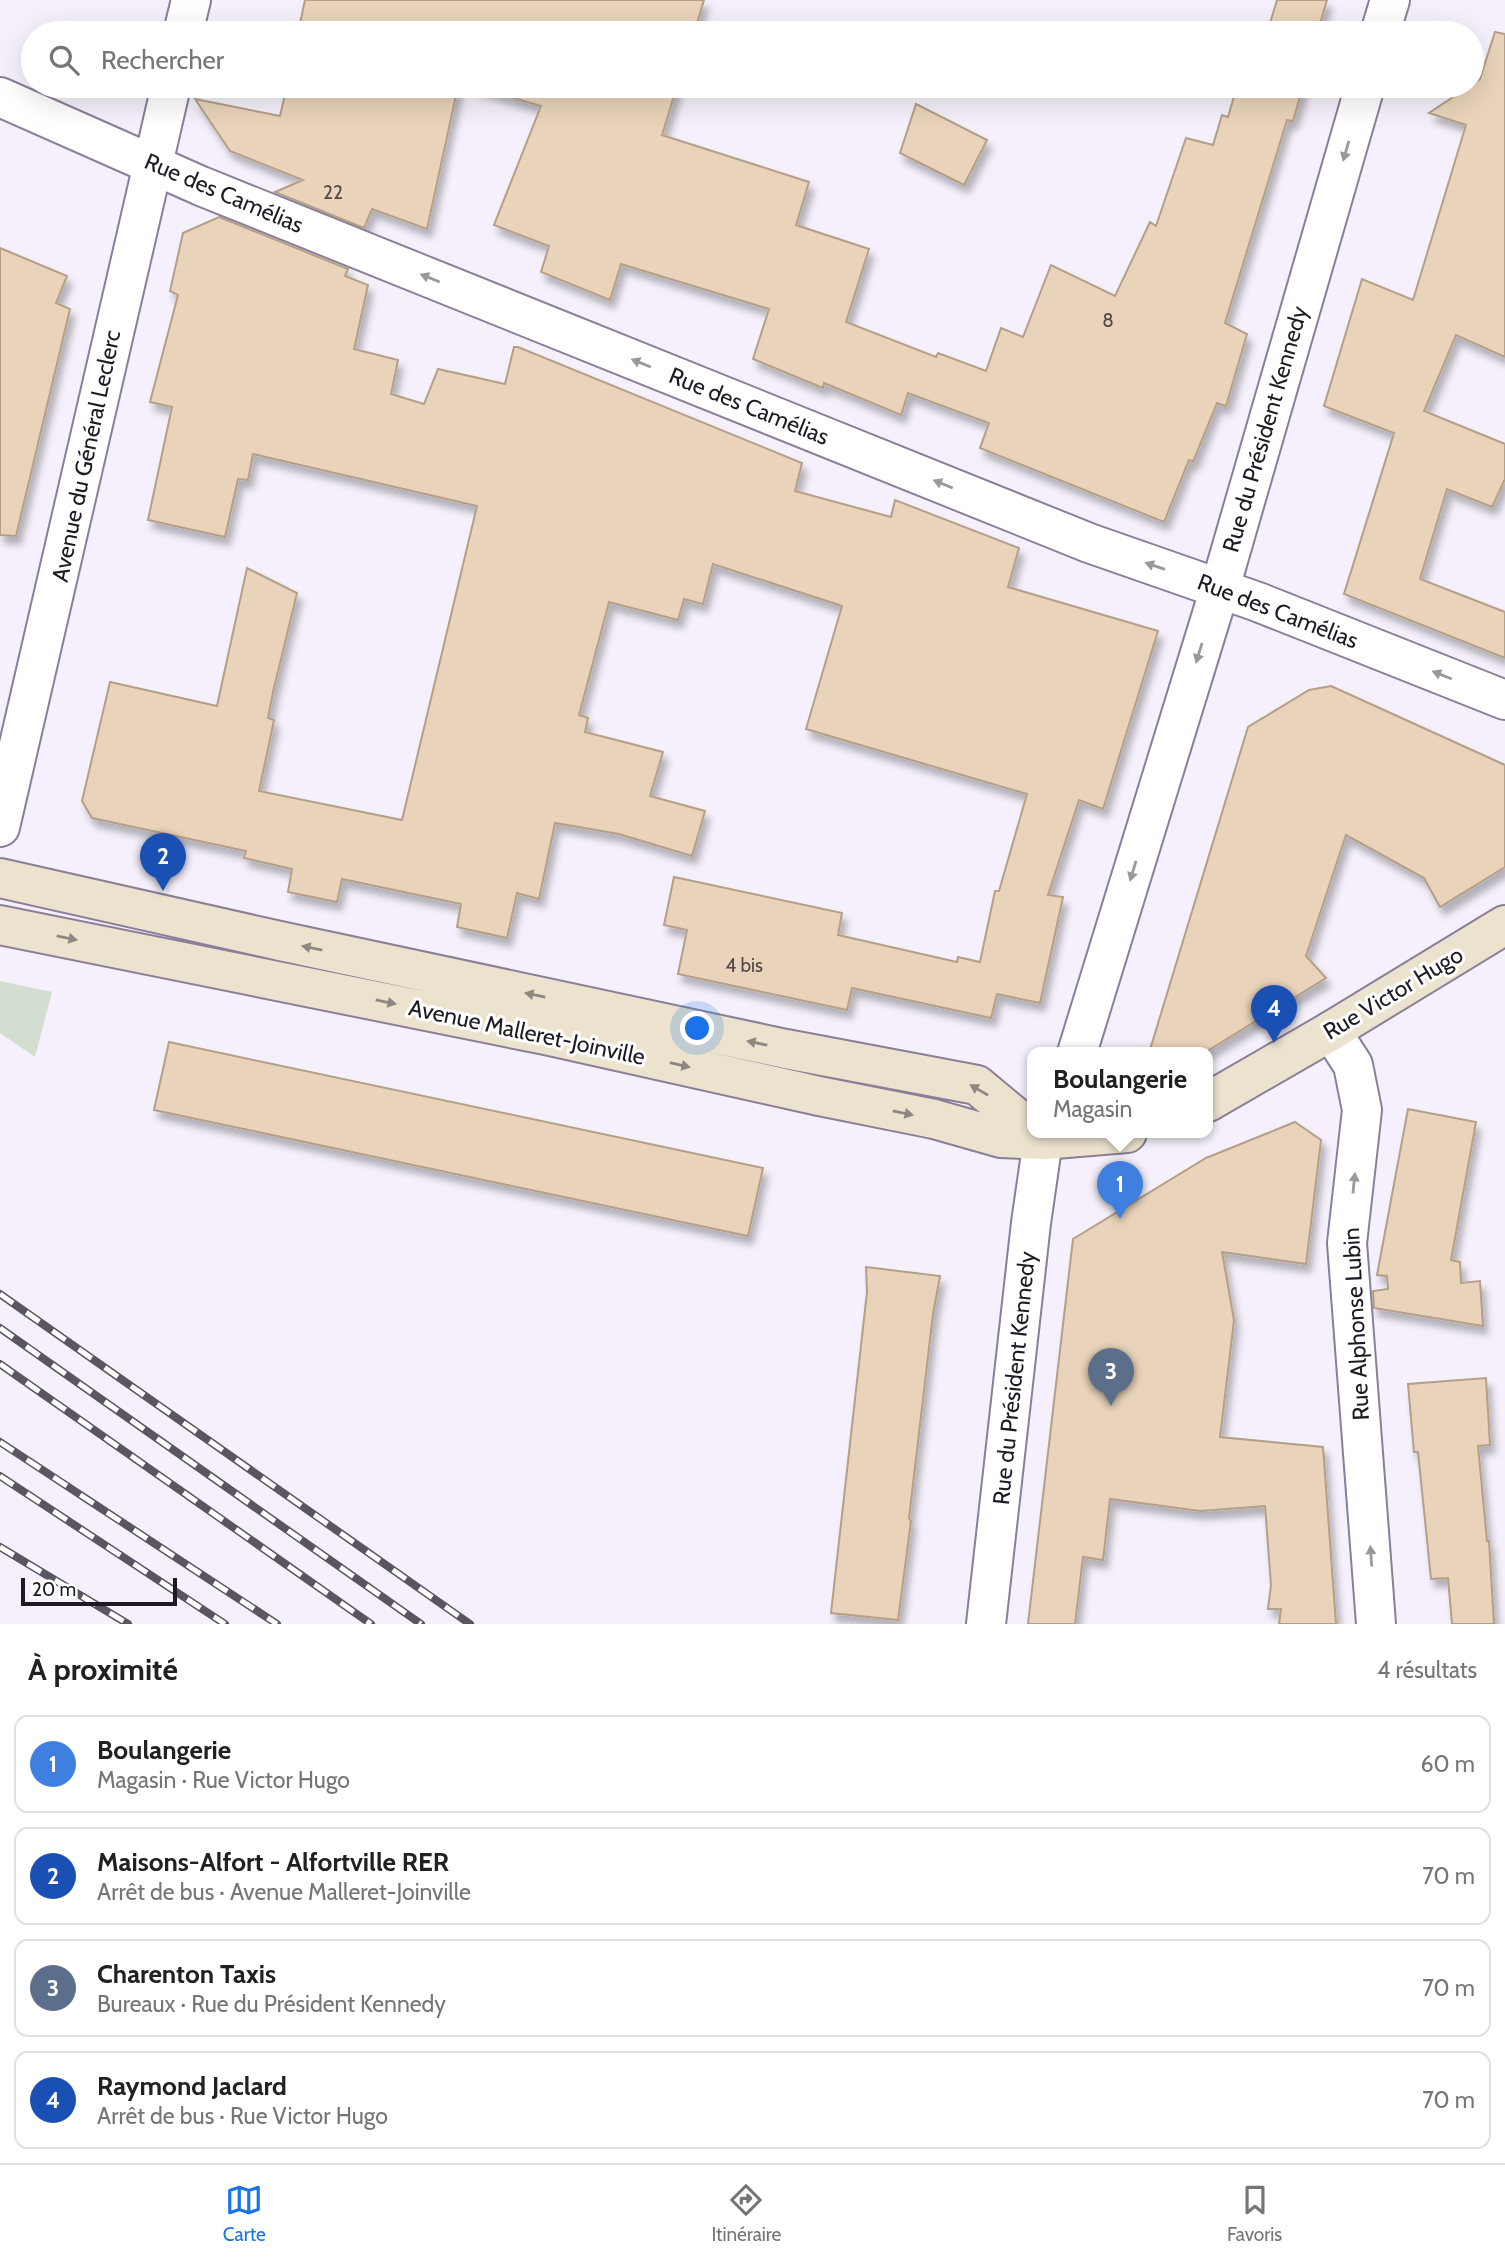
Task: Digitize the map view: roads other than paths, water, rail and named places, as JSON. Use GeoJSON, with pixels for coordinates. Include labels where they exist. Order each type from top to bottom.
{"type":"FeatureCollection","features":[{"type":"Feature","properties":{"kind":"street"},"geometry":{"type":"LineString","coordinates":[[186,21],[191,0]]}},
{"type":"Feature","properties":{"kind":"street"},"geometry":{"type":"LineString","coordinates":[[1384,21],[1390,0]]}},
{"type":"Feature","properties":{"kind":"street","name":"Rue des Camélias"},"geometry":{"type":"LineString","coordinates":[[0,97],[214,191],[1076,538],[1220,588],[1505,700]]}},
{"type":"Feature","properties":{"kind":"street","name":"Avenue du Général Leclerc"},"geometry":{"type":"LineString","coordinates":[[0,827],[168,98]]}},
{"type":"Feature","properties":{"kind":"street","name":"Rue du Président Kennedy"},"geometry":{"type":"LineString","coordinates":[[1079,1047],[1220,588],[1362,98]]}},
{"type":"Feature","properties":{"kind":"street","name":"Avenue Malleret-Joinville"},"geometry":{"type":"LineString","coordinates":[[0,878],[293,944],[786,1049],[977,1085],[1027,1125]]}},
{"type":"Feature","properties":{"kind":"street","name":"Avenue Malleret-Joinville"},"geometry":{"type":"LineString","coordinates":[[0,925],[545,1035],[934,1119],[1001,1138],[1027,1136]]}},
{"type":"Feature","properties":{"kind":"street","name":"Rue Victor Hugo"},"geometry":{"type":"LineString","coordinates":[[1213,1099],[1505,925]]}},
{"type":"Feature","properties":{"kind":"street","name":"Rue Alphonse Lubin"},"geometry":{"type":"LineString","coordinates":[[1331,1031],[1353,1065],[1362,1110],[1347,1243],[1376,1624]]}},
{"type":"Feature","properties":{"kind":"street","name":"Rue du Président Kennedy"},"geometry":{"type":"LineString","coordinates":[[986,1624],[1039,1138]]}},
{"type":"Feature","properties":{"kind":"railway"},"geometry":{"type":"LineString","coordinates":[[0,1294],[470,1624]]}},
{"type":"Feature","properties":{"kind":"railway"},"geometry":{"type":"LineString","coordinates":[[0,1328],[421,1624]]}},
{"type":"Feature","properties":{"kind":"railway"},"geometry":{"type":"LineString","coordinates":[[0,1364],[371,1624]]}},
{"type":"Feature","properties":{"kind":"railway"},"geometry":{"type":"LineString","coordinates":[[0,1442],[277,1624]]}},
{"type":"Feature","properties":{"kind":"railway"},"geometry":{"type":"LineString","coordinates":[[0,1476],[225,1624]]}},
{"type":"Feature","properties":{"kind":"railway"},"geometry":{"type":"LineString","coordinates":[[0,1547],[128,1624]]}},
{"type":"Feature","properties":{"kind":"place","name":"Maisons-Alfort - Alfortville RER"},"geometry":{"type":"Point","coordinates":[163,891]}},
{"type":"Feature","properties":{"kind":"place","name":"Raymond Jaclard"},"geometry":{"type":"Point","coordinates":[1274,1043]}},
{"type":"Feature","properties":{"kind":"place","name":"Boulangerie"},"geometry":{"type":"Point","coordinates":[1120,1219]}},
{"type":"Feature","properties":{"kind":"place","name":"Charenton Taxis"},"geometry":{"type":"Point","coordinates":[1111,1406]}}]}
